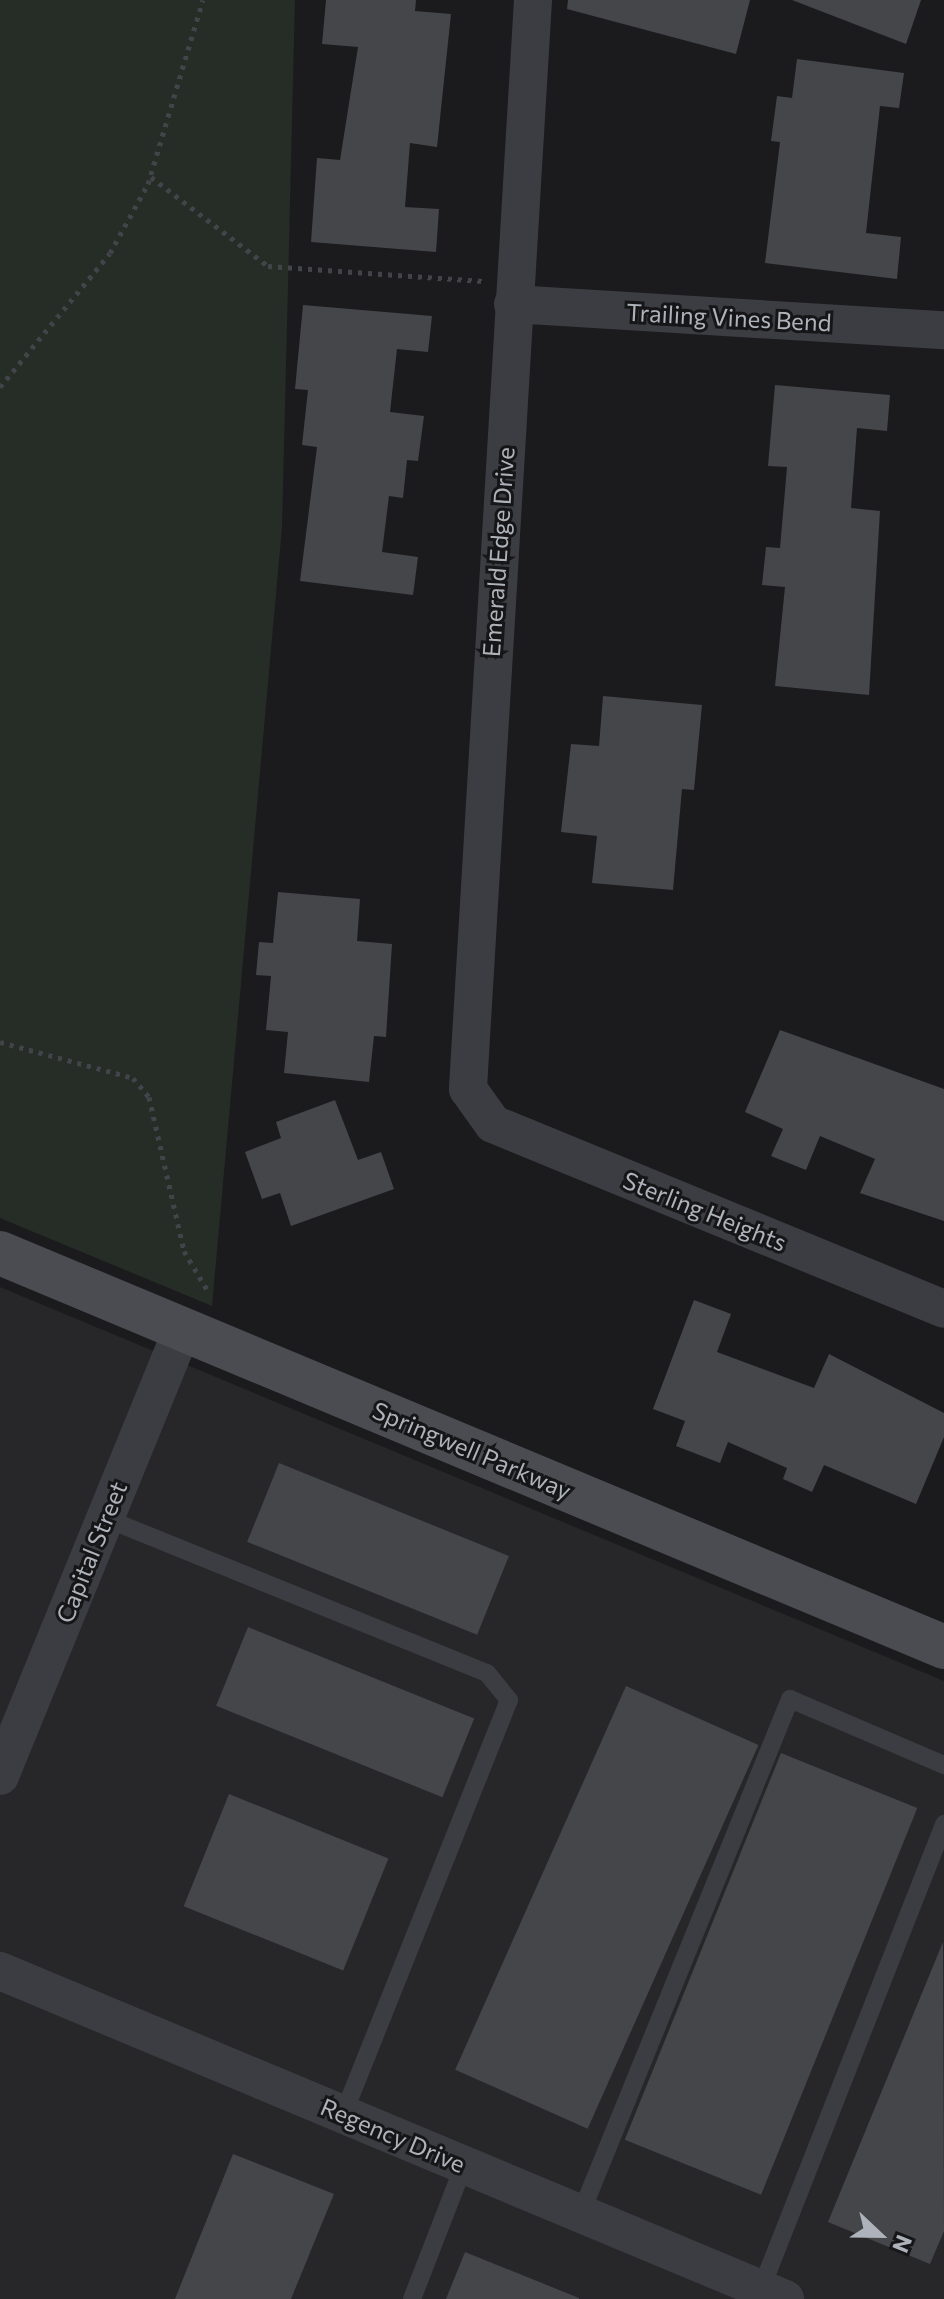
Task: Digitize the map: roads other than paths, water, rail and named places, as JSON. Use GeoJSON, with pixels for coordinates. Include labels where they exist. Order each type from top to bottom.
{"type":"FeatureCollection","features":[{"type":"Feature","properties":{"kind":"street","name":"Emerald Edge Drive"},"geometry":{"type":"LineString","coordinates":[[472,1103],[466,1073],[533,0]]}},
{"type":"Feature","properties":{"kind":"street","name":"Trailing Vines Bend"},"geometry":{"type":"LineString","coordinates":[[514,293],[944,330]]}},
{"type":"Feature","properties":{"kind":"street","name":"Sterling Heights"},"geometry":{"type":"LineString","coordinates":[[472,1103],[493,1124],[944,1309]]}},
{"type":"Feature","properties":{"kind":"street","name":"Springwell Parkway"},"geometry":{"type":"LineString","coordinates":[[0,1253],[944,1647]]}},
{"type":"Feature","properties":{"kind":"street","name":"Capital Street"},"geometry":{"type":"LineString","coordinates":[[0,1776],[182,1329]]}},
{"type":"Feature","properties":{"kind":"street","name":"Regency Drive"},"geometry":{"type":"LineString","coordinates":[[0,1971],[773,2294]]}},
{"type":"Feature","properties":{"kind":"lane"},"geometry":{"type":"LineString","coordinates":[[105,1518],[487,1673],[509,1700],[343,2114]]}},
{"type":"Feature","properties":{"kind":"lane"},"geometry":{"type":"LineString","coordinates":[[581,2213],[790,1699],[944,1765]]}},
{"type":"Feature","properties":{"kind":"lane"},"geometry":{"type":"LineString","coordinates":[[773,2294],[944,1824]]}},
{"type":"Feature","properties":{"kind":"lane"},"geometry":{"type":"LineString","coordinates":[[412,2299],[464,2165]]}}]}
